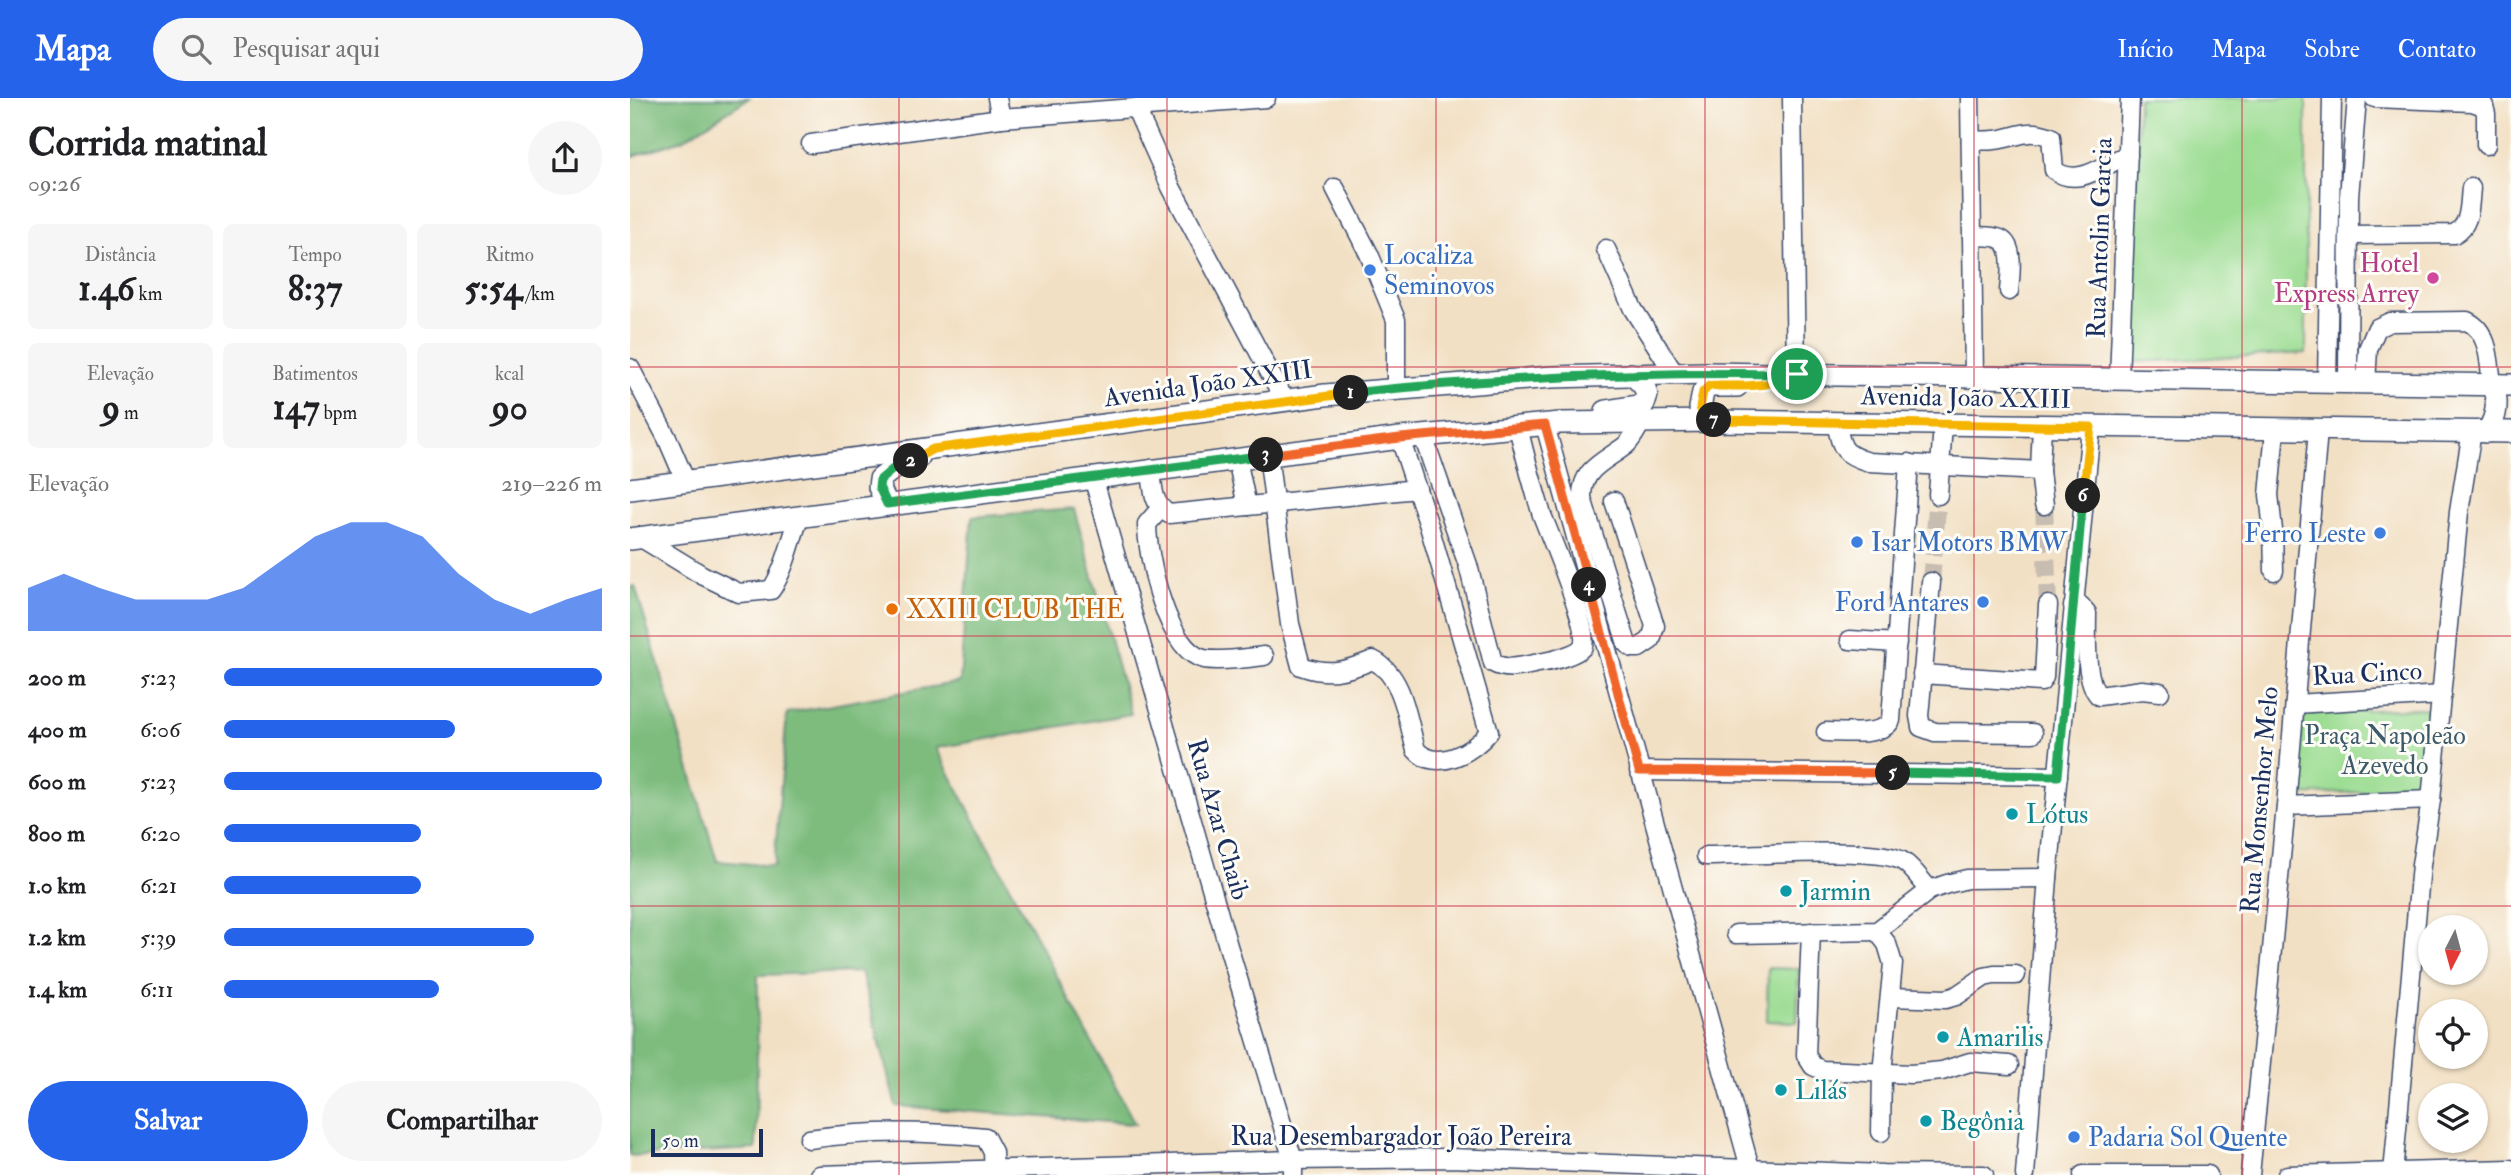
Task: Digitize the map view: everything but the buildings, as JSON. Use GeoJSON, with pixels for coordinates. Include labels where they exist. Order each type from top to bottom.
{"type":"FeatureCollection","features":[{"type":"Feature","properties":{"kind":"main road","name":"Avenida João XXIII"},"geometry":{"type":"LineString","coordinates":[[630,489],[1285,401],[1396,388],[1552,377],[1674,373],[1797,374],[2501,385]]}},
{"type":"Feature","properties":{"kind":"main road"},"geometry":{"type":"LineString","coordinates":[[1552,424],[1643,405],[1647,399],[1647,391],[1631,374]]}},
{"type":"Feature","properties":{"kind":"main road"},"geometry":{"type":"LineString","coordinates":[[1716,421],[1700,408],[1703,392],[1709,386],[1757,385],[1797,374]]}},
{"type":"Feature","properties":{"kind":"main road"},"geometry":{"type":"LineString","coordinates":[[2480,432],[2496,410],[2496,399],[2501,385]]}},
{"type":"Feature","properties":{"kind":"main road","name":"Avenida João XXIII"},"geometry":{"type":"LineString","coordinates":[[635,538],[1268,454],[1552,424],[1716,421],[2511,432]]}},
{"type":"Feature","properties":{"kind":"main road"},"geometry":{"type":"LineString","coordinates":[[887,504],[879,487],[883,475],[933,449]]}},
{"type":"Feature","properties":{"kind":"street"},"geometry":{"type":"LineString","coordinates":[[997,98],[1001,118]]}},
{"type":"Feature","properties":{"kind":"street"},"geometry":{"type":"LineString","coordinates":[[811,144],[1001,118],[1266,98]]}},
{"type":"Feature","properties":{"kind":"street"},"geometry":{"type":"LineString","coordinates":[[1792,98],[1797,374]]}},
{"type":"Feature","properties":{"kind":"street"},"geometry":{"type":"LineString","coordinates":[[1970,98],[1974,376]]}},
{"type":"Feature","properties":{"kind":"street","name":"Rua Antolin Garcia"},"geometry":{"type":"LineString","coordinates":[[2119,379],[2130,98]]}},
{"type":"Feature","properties":{"kind":"street"},"geometry":{"type":"LineString","coordinates":[[2332,98],[2347,382]]}},
{"type":"Feature","properties":{"kind":"street"},"geometry":{"type":"LineString","coordinates":[[2347,382],[2349,197],[2357,98]]}},
{"type":"Feature","properties":{"kind":"street"},"geometry":{"type":"LineString","coordinates":[[2374,98],[2472,102],[2484,106],[2486,145]]}},
{"type":"Feature","properties":{"kind":"street"},"geometry":{"type":"LineString","coordinates":[[1136,109],[1171,187],[1285,401]]}},
{"type":"Feature","properties":{"kind":"street"},"geometry":{"type":"LineString","coordinates":[[1971,141],[1996,140],[2022,132],[2047,135],[2051,137],[2053,146],[2054,170],[2072,177],[2094,173],[2128,155]]}},
{"type":"Feature","properties":{"kind":"street"},"geometry":{"type":"LineString","coordinates":[[1335,188],[1369,254],[1396,320],[1396,388]]}},
{"type":"Feature","properties":{"kind":"street"},"geometry":{"type":"LineString","coordinates":[[2348,235],[2454,234],[2463,229],[2468,219],[2472,188]]}},
{"type":"Feature","properties":{"kind":"street"},"geometry":{"type":"LineString","coordinates":[[1972,236],[1995,238],[2006,245],[2010,259],[2010,291]]}},
{"type":"Feature","properties":{"kind":"street"},"geometry":{"type":"LineString","coordinates":[[1606,250],[1633,309],[1674,373]]}},
{"type":"Feature","properties":{"kind":"street"},"geometry":{"type":"LineString","coordinates":[[2347,382],[2368,349],[2377,328],[2390,322],[2467,321],[2477,326],[2485,341],[2501,385]]}},
{"type":"Feature","properties":{"kind":"street"},"geometry":{"type":"LineString","coordinates":[[630,368],[667,438],[685,482]]}},
{"type":"Feature","properties":{"kind":"street"},"geometry":{"type":"LineString","coordinates":[[1614,501],[1655,626],[1651,640],[1639,648],[1627,644],[1582,498],[1582,486],[1584,478],[1611,453],[1626,444],[1642,421]]}},
{"type":"Feature","properties":{"kind":"street"},"geometry":{"type":"LineString","coordinates":[[1836,423],[1841,445],[1847,454],[1869,462],[2040,471]]}},
{"type":"Feature","properties":{"kind":"street"},"geometry":{"type":"LineString","coordinates":[[1552,424],[1639,771],[1750,1168]]}},
{"type":"Feature","properties":{"kind":"street"},"geometry":{"type":"LineString","coordinates":[[1938,495],[1943,424]]}},
{"type":"Feature","properties":{"kind":"street"},"geometry":{"type":"LineString","coordinates":[[2042,425],[2040,471],[2045,505]]}},
{"type":"Feature","properties":{"kind":"street"},"geometry":{"type":"LineString","coordinates":[[1423,436],[1468,565],[1493,663],[1504,669],[1551,661],[1581,650],[1584,646],[1570,589],[1542,514],[1518,427]]}},
{"type":"Feature","properties":{"kind":"street"},"geometry":{"type":"LineString","coordinates":[[2025,1175],[2048,878],[2091,427]]}},
{"type":"Feature","properties":{"kind":"street"},"geometry":{"type":"LineString","coordinates":[[2274,571],[2269,495],[2275,430]]}},
{"type":"Feature","properties":{"kind":"street","name":"Rua Monsenhor Melo"},"geometry":{"type":"LineString","coordinates":[[2250,1175],[2286,806],[2318,430]]}},
{"type":"Feature","properties":{"kind":"street"},"geometry":{"type":"LineString","coordinates":[[2393,1173],[2421,865],[2431,800],[2459,512],[2480,432]]}},
{"type":"Feature","properties":{"kind":"street"},"geometry":{"type":"LineString","coordinates":[[1268,454],[1290,624],[1301,666],[1319,673],[1335,672],[1373,660],[1384,666],[1398,685],[1416,750],[1422,758],[1436,761],[1458,756],[1480,743],[1489,732],[1441,565],[1400,438]]}},
{"type":"Feature","properties":{"kind":"street"},"geometry":{"type":"LineString","coordinates":[[1237,458],[1247,506]]}},
{"type":"Feature","properties":{"kind":"street"},"geometry":{"type":"LineString","coordinates":[[1826,732],[1880,731],[1888,726],[1891,720],[1909,463]]}},
{"type":"Feature","properties":{"kind":"street"},"geometry":{"type":"LineString","coordinates":[[1151,469],[1153,494],[1160,509],[1169,514],[1417,489]]}},
{"type":"Feature","properties":{"kind":"street","name":"Rua Azar Chaib"},"geometry":{"type":"LineString","coordinates":[[1093,477],[1293,1168]]}},
{"type":"Feature","properties":{"kind":"street"},"geometry":{"type":"LineString","coordinates":[[1160,509],[1147,524],[1147,538],[1161,603],[1184,647],[1203,659],[1264,656]]}},
{"type":"Feature","properties":{"kind":"street"},"geometry":{"type":"LineString","coordinates":[[635,538],[739,593],[771,590],[783,573],[787,549],[800,516]]}},
{"type":"Feature","properties":{"kind":"street"},"geometry":{"type":"LineString","coordinates":[[1931,582],[1919,716],[1921,727],[1935,732],[2033,733]]}},
{"type":"Feature","properties":{"kind":"street"},"geometry":{"type":"LineString","coordinates":[[1922,674],[2041,682],[2044,677],[2048,605]]}},
{"type":"Feature","properties":{"kind":"street"},"geometry":{"type":"LineString","coordinates":[[2073,606],[2081,606],[2087,613],[2090,673],[2094,691],[2099,696],[2142,690],[2160,692]]}},
{"type":"Feature","properties":{"kind":"street"},"geometry":{"type":"LineString","coordinates":[[1850,640],[1897,643]]}},
{"type":"Feature","properties":{"kind":"street","name":"Rua Cinco"},"geometry":{"type":"LineString","coordinates":[[2295,704],[2442,695]]}},
{"type":"Feature","properties":{"kind":"street"},"geometry":{"type":"LineString","coordinates":[[1639,771],[2058,776]]}},
{"type":"Feature","properties":{"kind":"street"},"geometry":{"type":"LineString","coordinates":[[2286,806],[2431,800]]}},
{"type":"Feature","properties":{"kind":"street"},"geometry":{"type":"LineString","coordinates":[[1706,856],[1855,853],[1886,855],[1904,862],[1930,890]]}},
{"type":"Feature","properties":{"kind":"street"},"geometry":{"type":"LineString","coordinates":[[1736,934],[1877,931],[1930,890],[1967,879],[2048,878]]}},
{"type":"Feature","properties":{"kind":"street"},"geometry":{"type":"LineString","coordinates":[[1877,931],[1892,955],[1891,997],[1882,1073],[1881,1132]]}},
{"type":"Feature","properties":{"kind":"street"},"geometry":{"type":"LineString","coordinates":[[1811,932],[1806,1055],[1809,1062],[1822,1070],[1882,1073],[1930,1073],[1970,1062],[2008,1065]]}},
{"type":"Feature","properties":{"kind":"street"},"geometry":{"type":"LineString","coordinates":[[1891,997],[1946,999],[1956,996],[1984,977],[2017,975]]}},
{"type":"Feature","properties":{"kind":"street"},"geometry":{"type":"LineString","coordinates":[[809,1139],[840,1134],[935,1132],[985,1137],[993,1152],[994,1172]]}},
{"type":"Feature","properties":{"kind":"street","name":"Rua Desembargador João Pereira"},"geometry":{"type":"LineString","coordinates":[[819,1175],[1450,1167],[1750,1168],[1784,1172],[1984,1175]]}},
{"type":"Feature","properties":{"kind":"street"},"geometry":{"type":"LineString","coordinates":[[2287,1175],[2458,1173],[2511,1169]]}},
{"type":"Feature","properties":{"kind":"street"},"geometry":{"type":"LineString","coordinates":[[2083,1175],[2208,1175]]}},
{"type":"Feature","properties":{"kind":"green space"},"geometry":{"type":"Polygon","coordinates":[[[630,98],[749,98],[682,140],[630,157],[630,98]]]}},
{"type":"Feature","properties":{"kind":"green space"},"geometry":{"type":"Polygon","coordinates":[[[2138,98],[2306,98],[2306,353],[2133,362],[2138,98]]]}},
{"type":"Feature","properties":{"kind":"green space"},"geometry":{"type":"Polygon","coordinates":[[[1074,509],[1131,714],[936,748],[1135,1124],[896,1106],[861,972],[758,975],[756,1149],[630,1156],[630,587],[635,586],[717,861],[774,866],[787,713],[960,682],[972,517],[1074,509]]]}},
{"type":"Feature","properties":{"kind":"green space","name":"Praça Napoleão Azevedo"},"geometry":{"type":"Polygon","coordinates":[[[2434,708],[2427,789],[2295,795],[2304,712],[2434,708]]]}},
{"type":"Feature","properties":{"kind":"green space"},"geometry":{"type":"Polygon","coordinates":[[[1768,968],[1799,969],[1797,1022],[1767,1021],[1768,968]]]}},
{"type":"Feature","properties":{"kind":"tunnel"},"geometry":{"type":"LineString","coordinates":[[1931,582],[1938,495]]}},
{"type":"Feature","properties":{"kind":"tunnel"},"geometry":{"type":"LineString","coordinates":[[2044,505],[2048,605]]}},
{"type":"Feature","properties":{"kind":"place","name":"Localiza Seminovos"},"geometry":{"type":"Point","coordinates":[1370,270]}},
{"type":"Feature","properties":{"kind":"place","name":"Hotel Express Arrey"},"geometry":{"type":"Point","coordinates":[2433,278]}},
{"type":"Feature","properties":{"kind":"place","name":"Ferro Leste"},"geometry":{"type":"Point","coordinates":[2380,533]}},
{"type":"Feature","properties":{"kind":"place","name":"Isar Motors BMW"},"geometry":{"type":"Point","coordinates":[1857,542]}},
{"type":"Feature","properties":{"kind":"place","name":"Ford Antares"},"geometry":{"type":"Point","coordinates":[1983,602]}},
{"type":"Feature","properties":{"kind":"place","name":"XXIII CLUB THE"},"geometry":{"type":"Point","coordinates":[892,609]}},
{"type":"Feature","properties":{"kind":"place","name":"Lótus"},"geometry":{"type":"Point","coordinates":[2012,814]}},
{"type":"Feature","properties":{"kind":"place","name":"Jarmin"},"geometry":{"type":"Point","coordinates":[1786,891]}},
{"type":"Feature","properties":{"kind":"place","name":"Amarilis"},"geometry":{"type":"Point","coordinates":[1943,1037]}},
{"type":"Feature","properties":{"kind":"place","name":"Lilás"},"geometry":{"type":"Point","coordinates":[1781,1090]}},
{"type":"Feature","properties":{"kind":"place","name":"Begônia"},"geometry":{"type":"Point","coordinates":[1926,1121]}},
{"type":"Feature","properties":{"kind":"place","name":"Padaria Sol Quente"},"geometry":{"type":"Point","coordinates":[2074,1137]}},
{"type":"Feature","properties":{"kind":"route"},"geometry":{"type":"LineString","coordinates":[[1706,373],[1797,374],[1766,384],[1709,386],[1703,392],[1700,408],[1716,421],[2091,427],[2058,776],[1639,771],[1545,425],[1400,438],[887,504],[879,487],[883,475],[933,449],[1325,396],[1552,377],[1706,373]]}}]}
